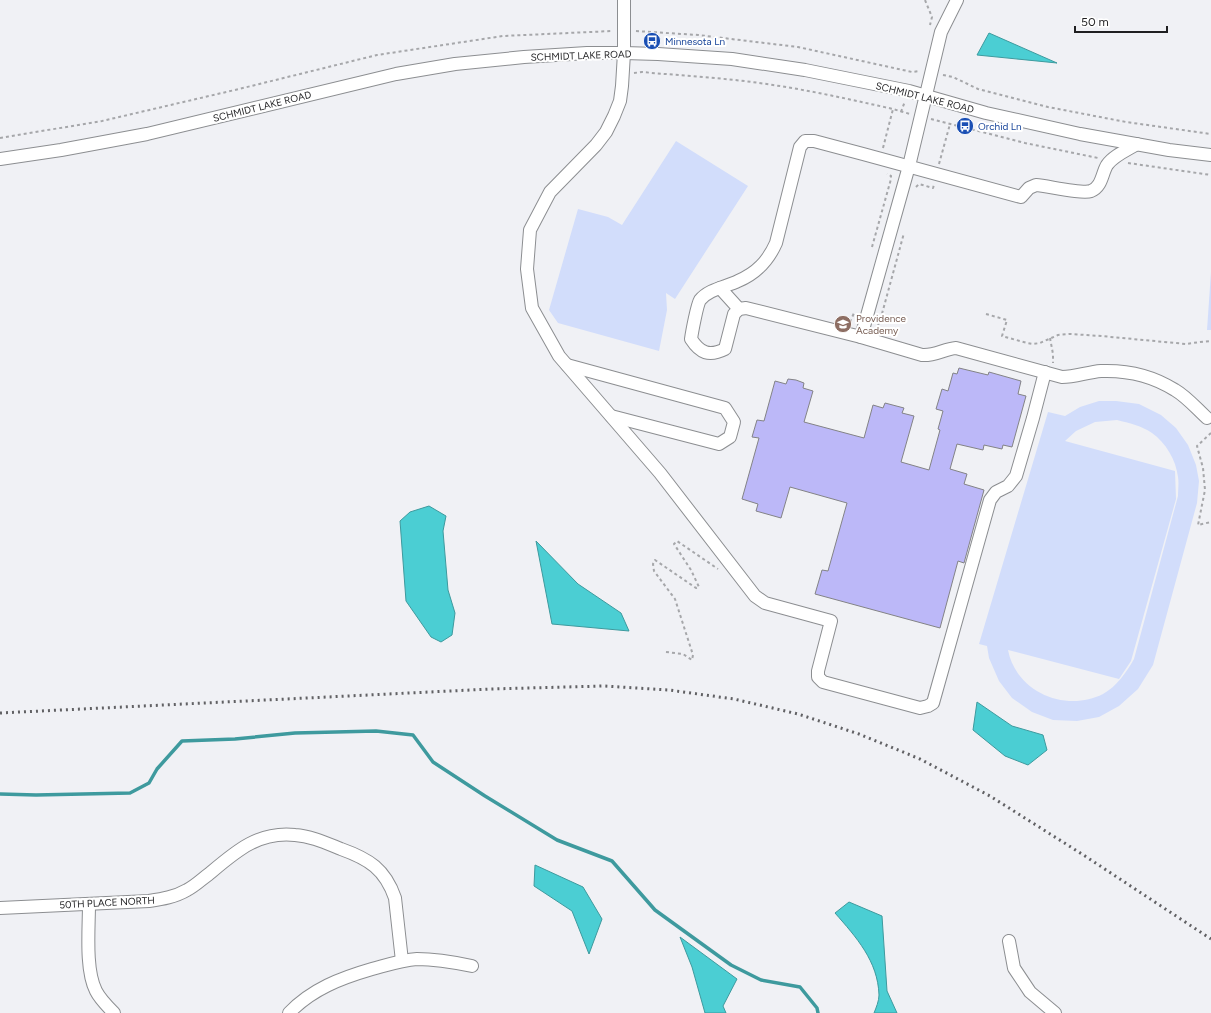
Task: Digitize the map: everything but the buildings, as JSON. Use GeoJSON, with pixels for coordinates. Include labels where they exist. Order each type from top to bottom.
{"type":"FeatureCollection","features":[{"type":"Feature","properties":{"kind":"street"},"geometry":{"type":"LineString","coordinates":[[624,0],[624,53],[620,101],[606,132],[591,150],[550,192],[530,230],[527,269],[532,308],[559,356],[660,473],[755,596],[766,603],[831,621],[818,671],[818,677],[823,682],[920,708],[933,703],[990,500],[996,492],[1008,486],[1016,476],[1048,373]]}},
{"type":"Feature","properties":{"kind":"street"},"geometry":{"type":"LineString","coordinates":[[861,337],[909,166],[941,32],[957,0]]}},
{"type":"Feature","properties":{"kind":"street","name":"SCHMIDT LAKE ROAD"},"geometry":{"type":"LineString","coordinates":[[0,159],[62,150],[146,134],[396,74],[455,64],[524,57],[587,53],[658,54],[732,59],[805,70],[909,91],[993,114],[1080,134],[1169,150],[1211,155]]}},
{"type":"Feature","properties":{"kind":"street"},"geometry":{"type":"LineString","coordinates":[[1137,144],[1112,160],[1106,166],[1099,184],[1092,191],[1082,192],[1036,185],[1029,188],[1021,197],[880,158],[814,141],[805,141],[800,147],[776,243],[771,254],[763,266],[752,274],[709,293],[700,301],[691,339],[701,352],[710,354],[725,349],[734,314],[739,309],[746,308],[861,337],[922,355],[931,356],[948,349],[956,348],[1062,376],[1073,377],[1099,372],[1117,371],[1134,373],[1156,380],[1175,390],[1207,418]]}},
{"type":"Feature","properties":{"kind":"street"},"geometry":{"type":"LineString","coordinates":[[720,288],[739,309]]}},
{"type":"Feature","properties":{"kind":"street"},"geometry":{"type":"LineString","coordinates":[[567,365],[725,408],[734,422],[730,437],[719,444],[611,416]]}},
{"type":"Feature","properties":{"kind":"street","name":"50TH PLACE NORTH"},"geometry":{"type":"LineString","coordinates":[[0,908],[149,901],[170,897],[188,889],[234,853],[252,842],[273,836],[305,836],[362,857],[377,867],[383,874],[388,881],[395,898],[402,961]]}},
{"type":"Feature","properties":{"kind":"street"},"geometry":{"type":"LineString","coordinates":[[89,904],[89,963],[91,977],[100,998],[114,1013]]}},
{"type":"Feature","properties":{"kind":"street"},"geometry":{"type":"LineString","coordinates":[[1009,941],[1014,968],[1030,992],[1055,1013]]}},
{"type":"Feature","properties":{"kind":"street"},"geometry":{"type":"LineString","coordinates":[[289,1013],[302,1000],[325,986],[350,976],[402,961],[416,959],[444,960],[472,966]]}},
{"type":"Feature","properties":{"kind":"path"},"geometry":{"type":"LineString","coordinates":[[925,0],[932,17],[930,25]]}},
{"type":"Feature","properties":{"kind":"path"},"geometry":{"type":"LineString","coordinates":[[0,138],[102,121],[378,55],[503,36],[624,30],[698,35],[798,47],[912,72],[919,71],[953,77],[978,89],[1048,106],[1126,122],[1211,134]]}},
{"type":"Feature","properties":{"kind":"path"},"geometry":{"type":"LineString","coordinates":[[623,74],[642,72],[730,79],[822,94],[901,112]]}},
{"type":"Feature","properties":{"kind":"path"},"geometry":{"type":"LineString","coordinates":[[871,254],[891,180],[891,176],[888,174],[877,171],[893,109]]}},
{"type":"Feature","properties":{"kind":"path"},"geometry":{"type":"LineString","coordinates":[[915,193],[917,185],[919,184],[933,188],[950,124],[1025,143],[1112,160],[1211,175]]}},
{"type":"Feature","properties":{"kind":"path"},"geometry":{"type":"LineString","coordinates":[[880,321],[905,230]]}},
{"type":"Feature","properties":{"kind":"path"},"geometry":{"type":"LineString","coordinates":[[851,319],[854,313]]}},
{"type":"Feature","properties":{"kind":"path"},"geometry":{"type":"LineString","coordinates":[[986,314],[1007,320],[1002,336],[1033,344],[1040,343],[1058,335],[1070,334],[1109,336],[1186,344],[1211,341]]}},
{"type":"Feature","properties":{"kind":"path"},"geometry":{"type":"LineString","coordinates":[[1048,373],[1053,354],[1050,338]]}},
{"type":"Feature","properties":{"kind":"path"},"geometry":{"type":"LineString","coordinates":[[1211,433],[1197,446],[1203,468],[1205,490],[1198,525],[1211,522]]}},
{"type":"Feature","properties":{"kind":"path"},"geometry":{"type":"LineString","coordinates":[[666,652],[683,654],[692,660],[693,655],[675,599],[654,572],[653,564],[655,560],[696,588],[699,587],[674,544],[677,541],[728,576],[736,570]]}},
{"type":"Feature","properties":{"kind":"shaded area"},"geometry":{"type":"Polygon","coordinates":[[[676,141],[748,186],[675,299],[666,293],[667,310],[659,351],[558,323],[549,310],[578,209],[608,217],[622,225],[676,141]]]}},
{"type":"Feature","properties":{"kind":"shaded area"},"geometry":{"type":"Polygon","coordinates":[[[1211,272],[1211,330],[1207,330],[1211,272]]]}},
{"type":"Feature","properties":{"kind":"shaded area"},"geometry":{"type":"Polygon","coordinates":[[[1099,401],[1116,401],[1139,404],[1161,415],[1176,428],[1188,445],[1196,465],[1199,481],[1197,503],[1153,665],[1138,689],[1119,706],[1099,717],[1077,721],[1053,720],[1032,712],[1012,698],[999,681],[989,658],[987,646],[979,644],[1048,412],[1065,416],[1080,407],[1099,401]],[[1117,420],[1095,422],[1076,431],[1065,441],[1175,471],[1176,499],[1131,661],[1119,679],[1008,650],[1013,665],[1021,677],[1032,687],[1045,695],[1059,700],[1074,701],[1089,699],[1103,694],[1121,679],[1134,659],[1178,496],[1177,471],[1175,464],[1170,452],[1162,442],[1144,428],[1117,420]]]}},
{"type":"Feature","properties":{"kind":"water"},"geometry":{"type":"Polygon","coordinates":[[[989,33],[1057,63],[977,55],[989,33]]]}},
{"type":"Feature","properties":{"kind":"water"},"geometry":{"type":"Polygon","coordinates":[[[429,506],[446,516],[443,531],[448,590],[455,613],[452,635],[441,642],[431,637],[406,601],[400,521],[410,512],[429,506]]]}},
{"type":"Feature","properties":{"kind":"water"},"geometry":{"type":"Polygon","coordinates":[[[536,541],[578,584],[621,613],[629,631],[552,624],[536,541]]]}},
{"type":"Feature","properties":{"kind":"water"},"geometry":{"type":"Polygon","coordinates":[[[977,702],[1012,726],[1043,735],[1047,750],[1028,765],[1005,756],[973,730],[977,702]]]}},
{"type":"Feature","properties":{"kind":"water"},"geometry":{"type":"Polygon","coordinates":[[[535,865],[583,887],[602,919],[589,954],[572,911],[534,886],[535,865]]]}},
{"type":"Feature","properties":{"kind":"water"},"geometry":{"type":"Polygon","coordinates":[[[849,902],[882,916],[887,991],[897,1013],[874,1013],[879,995],[875,971],[858,941],[835,913],[849,902]]]}},
{"type":"Feature","properties":{"kind":"water"},"geometry":{"type":"Polygon","coordinates":[[[680,937],[737,979],[723,1006],[726,1013],[705,1013],[692,967],[680,937]]]}},
{"type":"Feature","properties":{"kind":"waterway"},"geometry":{"type":"LineString","coordinates":[[0,794],[36,795],[130,793],[149,783],[157,769],[182,741],[235,739],[295,733],[376,731],[413,735],[433,762],[485,796],[557,840],[612,861],[655,910],[731,965],[761,980],[800,987],[817,1008],[818,1013]]}},
{"type":"Feature","properties":{"kind":"railway"},"geometry":{"type":"LineString","coordinates":[[0,713],[491,689],[604,686],[669,690],[734,699],[798,714],[859,734],[920,759],[990,796],[1085,856],[1211,939]]}},
{"type":"Feature","properties":{"kind":"place","name":"Minnesota Ln"},"geometry":{"type":"Point","coordinates":[652,41]}},
{"type":"Feature","properties":{"kind":"place","name":"Orchid Ln"},"geometry":{"type":"Point","coordinates":[965,126]}},
{"type":"Feature","properties":{"kind":"place","name":"Providence Academy"},"geometry":{"type":"Point","coordinates":[843,324]}}]}
